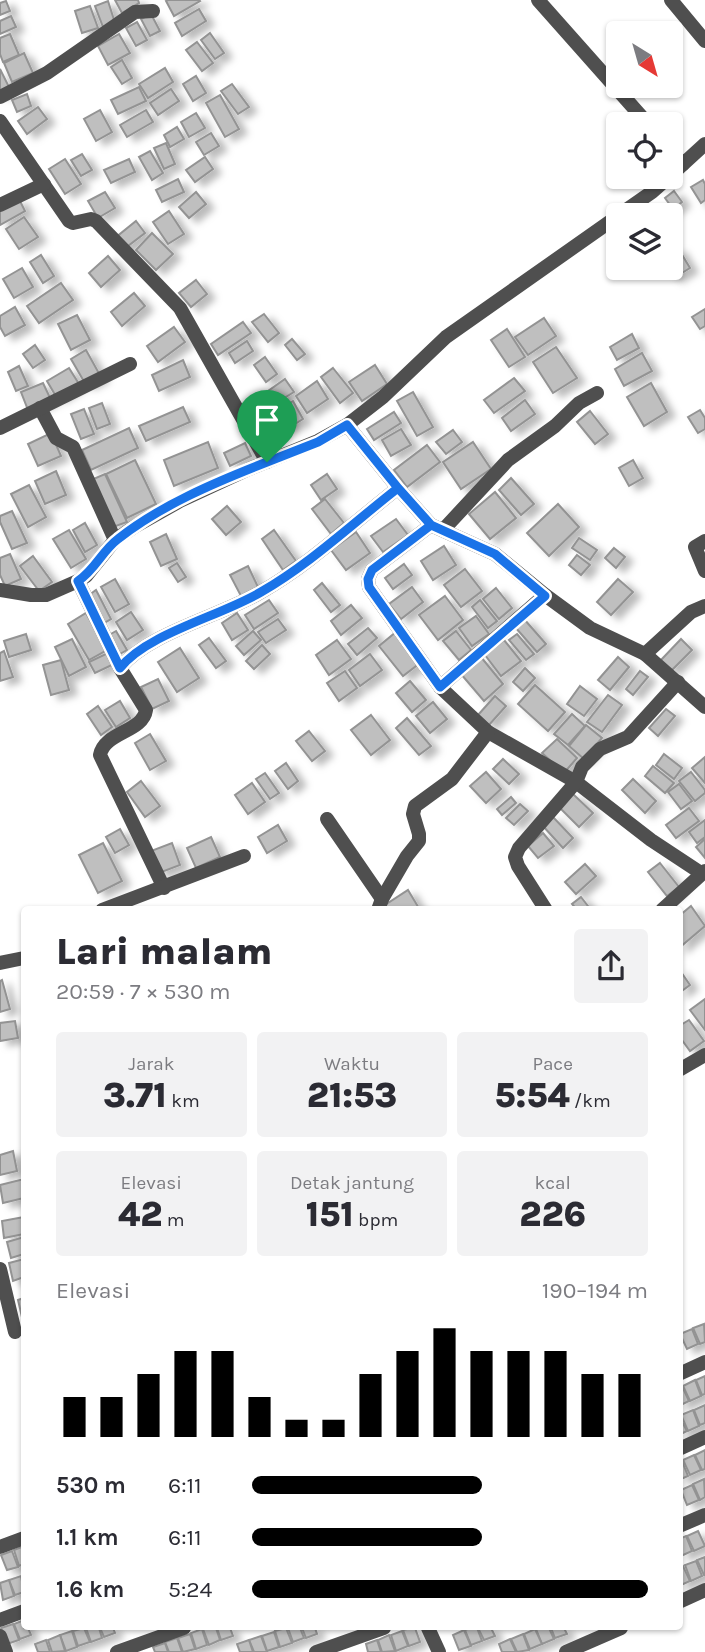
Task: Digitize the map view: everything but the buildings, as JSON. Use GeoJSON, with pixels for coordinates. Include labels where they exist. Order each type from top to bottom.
{"type":"FeatureCollection","features":[{"type":"Feature","properties":{"kind":"street"},"geometry":{"type":"LineString","coordinates":[[538,0],[637,112]]}},
{"type":"Feature","properties":{"kind":"street"},"geometry":{"type":"LineString","coordinates":[[671,0],[704,38]]}},
{"type":"Feature","properties":{"kind":"street"},"geometry":{"type":"LineString","coordinates":[[0,97],[47,73],[135,12],[153,11]]}},
{"type":"Feature","properties":{"kind":"street"},"geometry":{"type":"LineString","coordinates":[[0,121],[70,222],[96,221],[176,303],[193,328],[267,462]]}},
{"type":"Feature","properties":{"kind":"street"},"geometry":{"type":"LineString","coordinates":[[683,164],[705,144]]}},
{"type":"Feature","properties":{"kind":"street"},"geometry":{"type":"LineString","coordinates":[[0,205],[44,184]]}},
{"type":"Feature","properties":{"kind":"street"},"geometry":{"type":"LineString","coordinates":[[637,203],[655,189]]}},
{"type":"Feature","properties":{"kind":"street"},"geometry":{"type":"LineString","coordinates":[[0,590],[46,595],[78,581],[86,576],[116,540],[180,501],[318,442],[347,425],[383,397],[446,337],[606,225]]}},
{"type":"Feature","properties":{"kind":"street"},"geometry":{"type":"LineString","coordinates":[[0,428],[130,364]]}},
{"type":"Feature","properties":{"kind":"street"},"geometry":{"type":"LineString","coordinates":[[597,393],[579,402],[555,426],[508,460],[437,527],[372,570],[368,579],[369,587],[440,687],[488,732],[576,782],[650,840],[703,872],[666,906]]}},
{"type":"Feature","properties":{"kind":"street"},"geometry":{"type":"LineString","coordinates":[[40,408],[56,438],[73,447],[116,540]]}},
{"type":"Feature","properties":{"kind":"street"},"geometry":{"type":"LineString","coordinates":[[347,425],[398,488],[437,527],[495,554],[545,596],[590,628],[645,654],[705,708]]}},
{"type":"Feature","properties":{"kind":"street"},"geometry":{"type":"LineString","coordinates":[[120,668],[140,648],[258,594],[293,573],[398,488]]}},
{"type":"Feature","properties":{"kind":"street"},"geometry":{"type":"LineString","coordinates":[[705,541],[695,547],[705,571]]}},
{"type":"Feature","properties":{"kind":"street"},"geometry":{"type":"LineString","coordinates":[[78,581],[120,668],[147,714],[106,743],[100,755],[164,888]]}},
{"type":"Feature","properties":{"kind":"street"},"geometry":{"type":"LineString","coordinates":[[440,687],[545,596]]}},
{"type":"Feature","properties":{"kind":"street"},"geometry":{"type":"LineString","coordinates":[[645,654],[691,612],[705,606]]}},
{"type":"Feature","properties":{"kind":"street"},"geometry":{"type":"LineString","coordinates":[[543,906],[518,866],[515,857],[519,848],[576,782],[582,767],[600,749],[628,737],[678,682]]}},
{"type":"Feature","properties":{"kind":"street"},"geometry":{"type":"LineString","coordinates":[[327,819],[380,904],[419,841],[412,814],[415,806],[452,779],[488,732]]}},
{"type":"Feature","properties":{"kind":"street"},"geometry":{"type":"LineString","coordinates":[[113,906],[244,856]]}},
{"type":"Feature","properties":{"kind":"street"},"geometry":{"type":"LineString","coordinates":[[0,963],[21,959]]}},
{"type":"Feature","properties":{"kind":"street"},"geometry":{"type":"LineString","coordinates":[[683,1068],[705,1055]]}},
{"type":"Feature","properties":{"kind":"street"},"geometry":{"type":"LineString","coordinates":[[0,1269],[20,1331],[0,1335]]}},
{"type":"Feature","properties":{"kind":"street"},"geometry":{"type":"LineString","coordinates":[[683,1372],[705,1362]]}},
{"type":"Feature","properties":{"kind":"street"},"geometry":{"type":"LineString","coordinates":[[683,1447],[705,1437]]}},
{"type":"Feature","properties":{"kind":"street"},"geometry":{"type":"LineString","coordinates":[[683,1524],[705,1515]]}},
{"type":"Feature","properties":{"kind":"street"},"geometry":{"type":"LineString","coordinates":[[0,1547],[21,1539]]}},
{"type":"Feature","properties":{"kind":"street"},"geometry":{"type":"LineString","coordinates":[[683,1600],[705,1590]]}},
{"type":"Feature","properties":{"kind":"street"},"geometry":{"type":"LineString","coordinates":[[0,1620],[21,1612]]}},
{"type":"Feature","properties":{"kind":"street"},"geometry":{"type":"LineString","coordinates":[[117,1652],[178,1630]]}},
{"type":"Feature","properties":{"kind":"street"},"geometry":{"type":"LineString","coordinates":[[316,1652],[378,1630]]}},
{"type":"Feature","properties":{"kind":"street"},"geometry":{"type":"LineString","coordinates":[[433,1630],[439,1652]]}},
{"type":"Feature","properties":{"kind":"street"},"geometry":{"type":"LineString","coordinates":[[566,1652],[616,1630]]}},
{"type":"Feature","properties":{"kind":"street"},"geometry":{"type":"LineString","coordinates":[[0,1636],[6,1652]]}},
{"type":"Feature","properties":{"kind":"route"},"geometry":{"type":"LineString","coordinates":[[267,462],[180,501],[134,527],[116,540],[86,576],[78,581],[120,668],[140,648],[258,594],[293,573],[398,488],[431,525],[495,554],[545,596],[440,687],[369,587],[368,579],[372,570],[431,525],[347,425],[318,442],[267,462]]}}]}
